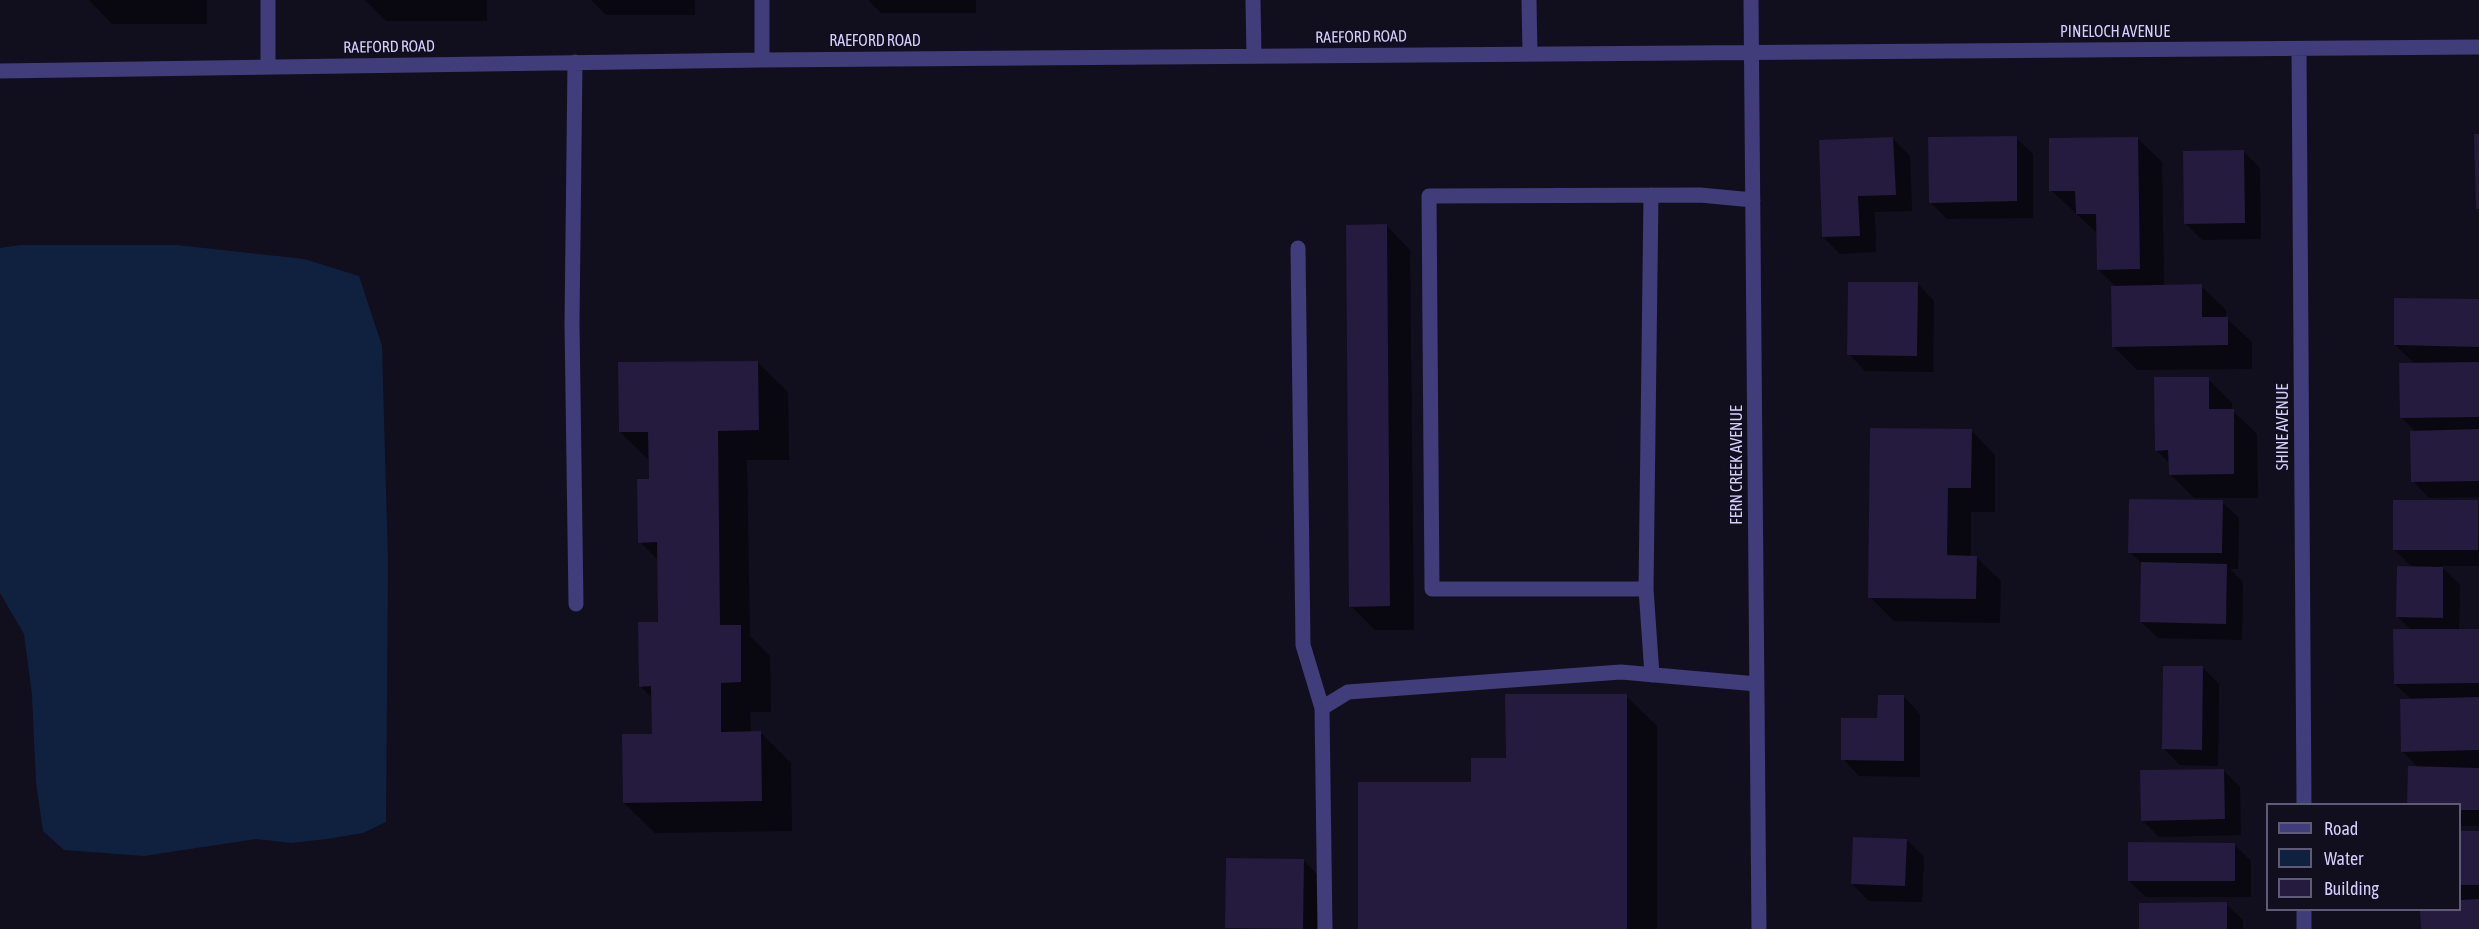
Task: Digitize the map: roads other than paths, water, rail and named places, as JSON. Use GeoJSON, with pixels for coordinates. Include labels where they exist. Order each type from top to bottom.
{"type":"FeatureCollection","features":[{"type":"Feature","properties":{"kind":"street"},"geometry":{"type":"LineString","coordinates":[[268,0],[268,67]]}},
{"type":"Feature","properties":{"kind":"street"},"geometry":{"type":"LineString","coordinates":[[762,0],[762,60]]}},
{"type":"Feature","properties":{"kind":"street"},"geometry":{"type":"LineString","coordinates":[[1253,0],[1254,56]]}},
{"type":"Feature","properties":{"kind":"street"},"geometry":{"type":"LineString","coordinates":[[1529,0],[1530,53]]}},
{"type":"Feature","properties":{"kind":"street","name":"FERN CREEK AVENUE"},"geometry":{"type":"LineString","coordinates":[[1751,0],[1759,929]]}},
{"type":"Feature","properties":{"kind":"street","name":"PINELOCH AVENUE"},"geometry":{"type":"LineString","coordinates":[[1751,51],[2479,47]]}},
{"type":"Feature","properties":{"kind":"street","name":"SHINE AVENUE"},"geometry":{"type":"LineString","coordinates":[[2299,49],[2304,803]]}},
{"type":"Feature","properties":{"kind":"street","name":"RAEFORD ROAD"},"geometry":{"type":"LineString","coordinates":[[0,70],[1751,51]]}},
{"type":"Feature","properties":{"kind":"street"},"geometry":{"type":"LineString","coordinates":[[575,62],[572,323],[576,604]]}},
{"type":"Feature","properties":{"kind":"street"},"geometry":{"type":"LineString","coordinates":[[1650,195],[1646,589],[1652,675]]}},
{"type":"Feature","properties":{"kind":"street"},"geometry":{"type":"LineString","coordinates":[[1646,589],[1432,589],[1429,196],[1700,195],[1753,200]]}},
{"type":"Feature","properties":{"kind":"street"},"geometry":{"type":"LineString","coordinates":[[1298,248],[1303,645],[1322,708],[1325,929]]}},
{"type":"Feature","properties":{"kind":"street"},"geometry":{"type":"LineString","coordinates":[[1322,708],[1348,692],[1621,672],[1757,684]]}},
{"type":"Feature","properties":{"kind":"street"},"geometry":{"type":"LineString","coordinates":[[2304,911],[2304,929]]}},
{"type":"Feature","properties":{"kind":"water"},"geometry":{"type":"Polygon","coordinates":[[[21,245],[177,245],[304,259],[359,276],[382,346],[388,562],[386,822],[363,833],[327,839],[291,843],[256,839],[144,856],[64,850],[43,831],[36,782],[32,695],[24,634],[0,593],[0,248],[21,245]]]}}]}
